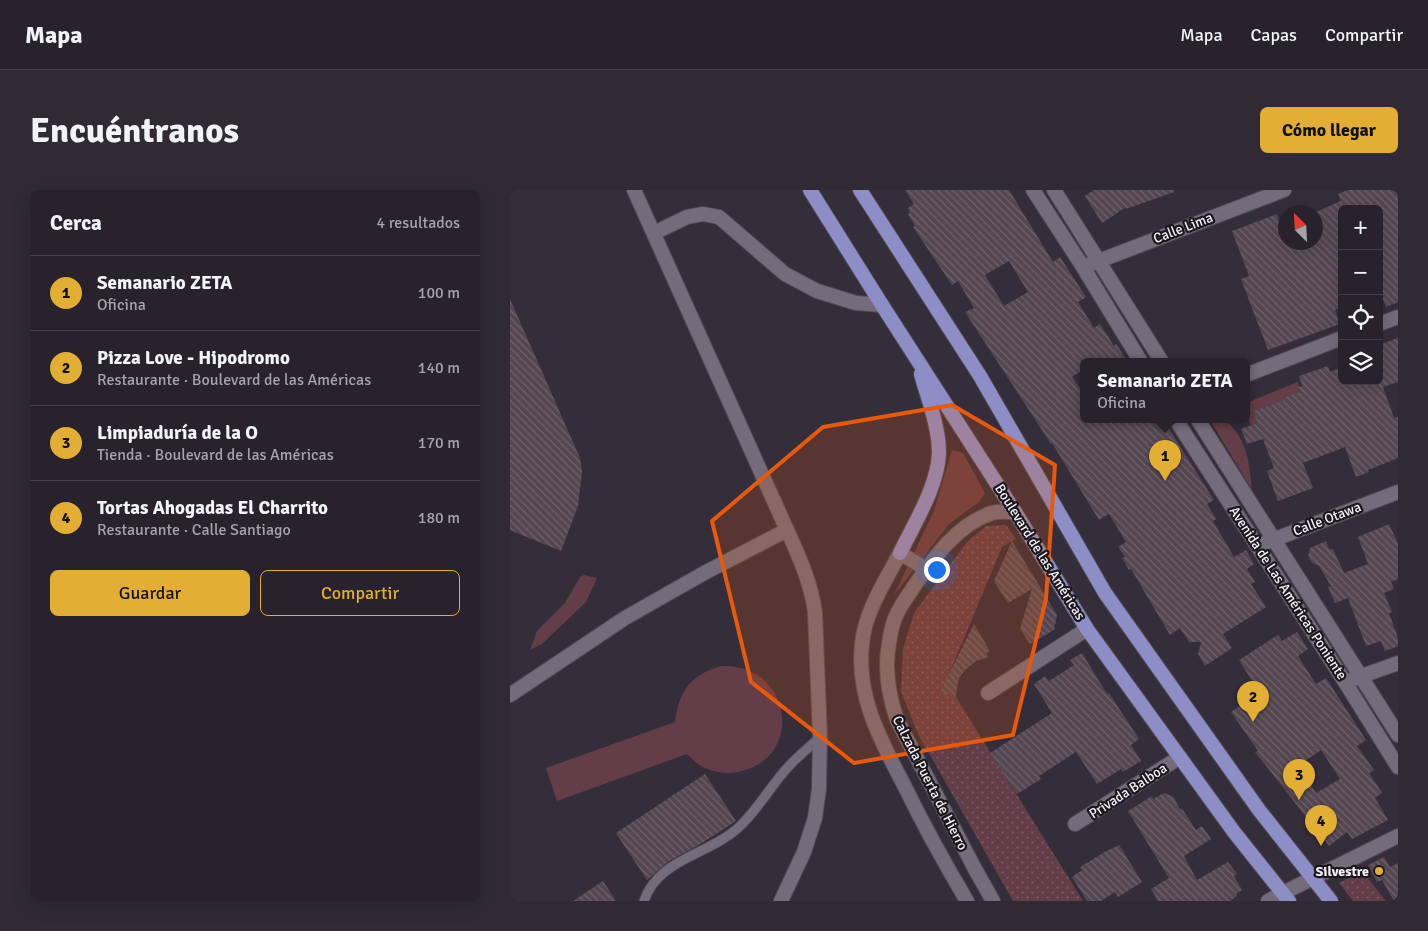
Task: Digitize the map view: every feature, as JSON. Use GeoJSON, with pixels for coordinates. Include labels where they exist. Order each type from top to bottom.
{"type":"FeatureCollection","features":[{"type":"Feature","properties":{"kind":"main road","name":"Boulevard de las Américas"},"geometry":{"type":"LineString","coordinates":[[810,190],[1016,512],[1087,629],[1234,832],[1286,897]]}},
{"type":"Feature","properties":{"kind":"main road"},"geometry":{"type":"LineString","coordinates":[[860,190],[980,376],[1105,593],[1259,810],[1331,901]]}},
{"type":"Feature","properties":{"kind":"main road"},"geometry":{"type":"LineString","coordinates":[[900,553],[935,477],[939,453],[936,428],[917,359]]}},
{"type":"Feature","properties":{"kind":"street"},"geometry":{"type":"LineString","coordinates":[[634,190],[802,564],[816,612],[820,737],[819,789],[814,818],[804,852],[781,901]]}},
{"type":"Feature","properties":{"kind":"street"},"geometry":{"type":"LineString","coordinates":[[1033,190],[1139,358]]}},
{"type":"Feature","properties":{"kind":"street"},"geometry":{"type":"LineString","coordinates":[[1054,190],[1159,358]]}},
{"type":"Feature","properties":{"kind":"street","name":"Calle Lima"},"geometry":{"type":"LineString","coordinates":[[1083,267],[1284,190]]}},
{"type":"Feature","properties":{"kind":"street"},"geometry":{"type":"LineString","coordinates":[[654,234],[687,217],[703,214],[719,217],[785,274],[817,291],[856,303],[882,305]]}},
{"type":"Feature","properties":{"kind":"street"},"geometry":{"type":"LineString","coordinates":[[1383,323],[1398,317]]}},
{"type":"Feature","properties":{"kind":"street"},"geometry":{"type":"LineString","coordinates":[[1250,373],[1338,340]]}},
{"type":"Feature","properties":{"kind":"street","name":"Avenida de Las Américas Poniente"},"geometry":{"type":"LineString","coordinates":[[1178,423],[1345,682],[1398,768]]}},
{"type":"Feature","properties":{"kind":"street","name":"Avenida de Las Américas Poniente"},"geometry":{"type":"LineString","coordinates":[[1200,423],[1398,735]]}},
{"type":"Feature","properties":{"kind":"street","name":"Calle Otawa"},"geometry":{"type":"LineString","coordinates":[[1257,546],[1398,492]]}},
{"type":"Feature","properties":{"kind":"street","name":"Calzada Puerta de Hierro"},"geometry":{"type":"LineString","coordinates":[[993,901],[909,747],[897,720],[891,703],[888,646],[895,618],[906,598],[926,569],[950,541],[970,524],[992,513],[1016,512]]}},
{"type":"Feature","properties":{"kind":"street"},"geometry":{"type":"LineString","coordinates":[[510,695],[625,618],[715,567],[787,530]]}},
{"type":"Feature","properties":{"kind":"street"},"geometry":{"type":"LineString","coordinates":[[900,553],[926,569]]}},
{"type":"Feature","properties":{"kind":"street","name":"Calzada Puerta de Hierro"},"geometry":{"type":"LineString","coordinates":[[900,553],[869,615],[862,642],[860,671],[865,698],[873,725],[890,759],[929,836],[967,901]]}},
{"type":"Feature","properties":{"kind":"street"},"geometry":{"type":"LineString","coordinates":[[988,693],[1087,629]]}},
{"type":"Feature","properties":{"kind":"street"},"geometry":{"type":"LineString","coordinates":[[1345,682],[1398,663]]}},
{"type":"Feature","properties":{"kind":"street","name":"Privada Balboa"},"geometry":{"type":"LineString","coordinates":[[1076,824],[1180,757]]}},
{"type":"Feature","properties":{"kind":"street"},"geometry":{"type":"LineString","coordinates":[[1268,901],[1286,897],[1312,878],[1398,836]]}},
{"type":"Feature","properties":{"kind":"lane"},"geometry":{"type":"LineString","coordinates":[[644,901],[648,888],[659,876],[684,859],[719,843],[739,827],[770,792],[789,766],[820,737]]}},
{"type":"Feature","properties":{"kind":"highlighted area"},"geometry":{"type":"Polygon","coordinates":[[[952,405],[1055,465],[1046,599],[1013,735],[854,763],[751,682],[712,521],[823,427],[952,405]]]}},
{"type":"Feature","properties":{"kind":"shaded area"},"geometry":{"type":"Polygon","coordinates":[[[1298,382],[1300,394],[1284,398],[1284,400],[1253,411],[1257,423],[1251,425],[1250,401],[1298,382]]]}},
{"type":"Feature","properties":{"kind":"shaded area"},"geometry":{"type":"Polygon","coordinates":[[[1212,423],[1228,423],[1238,435],[1246,452],[1252,490],[1212,423]]]}},
{"type":"Feature","properties":{"kind":"shaded area"},"geometry":{"type":"Polygon","coordinates":[[[952,450],[963,453],[985,493],[979,502],[949,524],[894,595],[934,511],[952,450]]]}},
{"type":"Feature","properties":{"kind":"shaded area"},"geometry":{"type":"Polygon","coordinates":[[[1006,525],[1016,539],[1002,547],[946,681],[1083,901],[1013,901],[918,734],[901,691],[903,649],[914,613],[967,542],[986,526],[1006,525]]]}},
{"type":"Feature","properties":{"kind":"shaded area"},"geometry":{"type":"Polygon","coordinates":[[[584,575],[597,578],[586,602],[542,644],[530,650],[537,631],[565,603],[580,577],[584,575]]]}},
{"type":"Feature","properties":{"kind":"shaded area"},"geometry":{"type":"Polygon","coordinates":[[[722,666],[745,669],[763,679],[775,694],[782,712],[782,730],[775,748],[762,762],[742,771],[722,773],[701,766],[687,754],[557,801],[546,768],[675,722],[680,701],[688,685],[702,674],[722,666]]]}},
{"type":"Feature","properties":{"kind":"shaded area"},"geometry":{"type":"Polygon","coordinates":[[[1362,871],[1386,901],[1353,901],[1339,883],[1362,871]]]}},
{"type":"Feature","properties":{"kind":"building"},"geometry":{"type":"Polygon","coordinates":[[[905,190],[1009,190],[1053,262],[1060,257],[1086,297],[1078,302],[1094,328],[1100,324],[1114,346],[1116,344],[1125,358],[1080,358],[1080,372],[1072,377],[1080,388],[1080,423],[1160,423],[1162,426],[1166,424],[1214,500],[1207,504],[1216,519],[1213,521],[1234,557],[1246,550],[1254,564],[1247,569],[1255,582],[1251,584],[1266,607],[1223,634],[1232,648],[1205,666],[1198,654],[1201,642],[1189,642],[1180,628],[1170,635],[1131,569],[1129,570],[1122,558],[1125,557],[1118,547],[1126,542],[1109,514],[1099,520],[1052,443],[965,312],[974,308],[958,281],[952,285],[913,227],[915,226],[908,214],[910,213],[908,208],[914,204],[905,190]],[[1009,261],[985,275],[1004,306],[1028,292],[1009,261]]]}},
{"type":"Feature","properties":{"kind":"building"},"geometry":{"type":"Polygon","coordinates":[[[1094,190],[1174,190],[1174,192],[1126,209],[1126,207],[1102,223],[1085,196],[1094,190]]]}},
{"type":"Feature","properties":{"kind":"building"},"geometry":{"type":"Polygon","coordinates":[[[1348,190],[1398,190],[1398,302],[1386,307],[1383,300],[1383,205],[1343,205],[1342,203],[1342,205],[1338,205],[1338,309],[1335,310],[1338,325],[1268,350],[1241,279],[1249,276],[1232,231],[1277,214],[1278,250],[1323,250],[1323,209],[1341,201],[1338,194],[1348,190]]]}},
{"type":"Feature","properties":{"kind":"building"},"geometry":{"type":"Polygon","coordinates":[[[510,299],[580,458],[582,472],[578,506],[561,551],[510,530],[510,299]]]}},
{"type":"Feature","properties":{"kind":"building"},"geometry":{"type":"Polygon","coordinates":[[[1398,338],[1398,382],[1383,387],[1394,418],[1398,417],[1398,458],[1356,477],[1345,447],[1303,463],[1313,488],[1278,501],[1267,471],[1274,468],[1263,439],[1247,444],[1241,429],[1257,423],[1253,411],[1300,392],[1298,387],[1302,386],[1299,376],[1328,366],[1330,372],[1338,369],[1338,385],[1383,385],[1383,344],[1398,338]]]}},
{"type":"Feature","properties":{"kind":"building"},"geometry":{"type":"Polygon","coordinates":[[[1389,524],[1398,544],[1398,579],[1391,582],[1394,589],[1384,593],[1392,612],[1389,613],[1398,638],[1398,646],[1385,651],[1381,641],[1366,646],[1348,598],[1335,603],[1328,587],[1331,586],[1319,566],[1312,563],[1308,556],[1310,548],[1326,541],[1329,549],[1333,549],[1344,573],[1368,564],[1358,537],[1389,524]]]}},
{"type":"Feature","properties":{"kind":"building"},"geometry":{"type":"Polygon","coordinates":[[[1012,541],[1057,615],[1054,630],[1030,644],[1020,629],[1032,589],[1008,603],[994,581],[1012,541]]]}},
{"type":"Feature","properties":{"kind":"building"},"geometry":{"type":"Polygon","coordinates":[[[974,624],[990,651],[986,653],[989,657],[976,661],[965,670],[959,678],[955,700],[950,691],[946,696],[940,692],[974,624]]]}},
{"type":"Feature","properties":{"kind":"building"},"geometry":{"type":"Polygon","coordinates":[[[1297,632],[1308,649],[1298,656],[1316,684],[1326,678],[1366,740],[1357,746],[1374,770],[1369,773],[1382,793],[1375,798],[1388,820],[1352,839],[1347,832],[1329,846],[1255,752],[1258,751],[1231,712],[1259,692],[1239,660],[1278,635],[1282,641],[1297,632]],[[1321,750],[1299,765],[1316,793],[1340,779],[1321,750]]]}},
{"type":"Feature","properties":{"kind":"building"},"geometry":{"type":"Polygon","coordinates":[[[1082,653],[1107,694],[1109,693],[1139,739],[1131,745],[1141,761],[1123,772],[1121,769],[1097,784],[1076,752],[1039,776],[1041,779],[1017,794],[990,753],[1052,713],[1034,684],[1045,676],[1049,681],[1074,665],[1070,660],[1082,653]]]}},
{"type":"Feature","properties":{"kind":"building"},"geometry":{"type":"Polygon","coordinates":[[[705,774],[736,821],[669,861],[647,880],[616,833],[705,774]]]}},
{"type":"Feature","properties":{"kind":"building"},"geometry":{"type":"Polygon","coordinates":[[[1164,793],[1174,797],[1179,808],[1183,810],[1196,830],[1202,826],[1211,839],[1184,856],[1197,880],[1228,862],[1237,874],[1234,876],[1242,890],[1230,901],[1158,901],[1151,889],[1169,878],[1128,811],[1152,796],[1153,799],[1164,793]]]}},
{"type":"Feature","properties":{"kind":"building"},"geometry":{"type":"Polygon","coordinates":[[[1119,845],[1142,882],[1118,897],[1115,892],[1101,901],[1087,901],[1072,877],[1082,870],[1080,867],[1119,845]]]}},
{"type":"Feature","properties":{"kind":"building"},"geometry":{"type":"Polygon","coordinates":[[[1384,857],[1390,867],[1398,863],[1398,901],[1394,901],[1382,880],[1377,882],[1368,865],[1384,857]]]}},
{"type":"Feature","properties":{"kind":"building"},"geometry":{"type":"Polygon","coordinates":[[[603,881],[616,901],[573,901],[603,881]]]}},
{"type":"Feature","properties":{"kind":"place","name":"Semanario ZETA"},"geometry":{"type":"Point","coordinates":[1165,481]}},
{"type":"Feature","properties":{"kind":"place","name":"Pizza Love - Hipodromo"},"geometry":{"type":"Point","coordinates":[1253,722]}},
{"type":"Feature","properties":{"kind":"place","name":"Limpiaduría de la O"},"geometry":{"type":"Point","coordinates":[1299,800]}},
{"type":"Feature","properties":{"kind":"place","name":"Tortas Ahogadas El Charrito"},"geometry":{"type":"Point","coordinates":[1321,846]}},
{"type":"Feature","properties":{"kind":"place","name":"Silvestre"},"geometry":{"type":"Point","coordinates":[1379,871]}}]}
